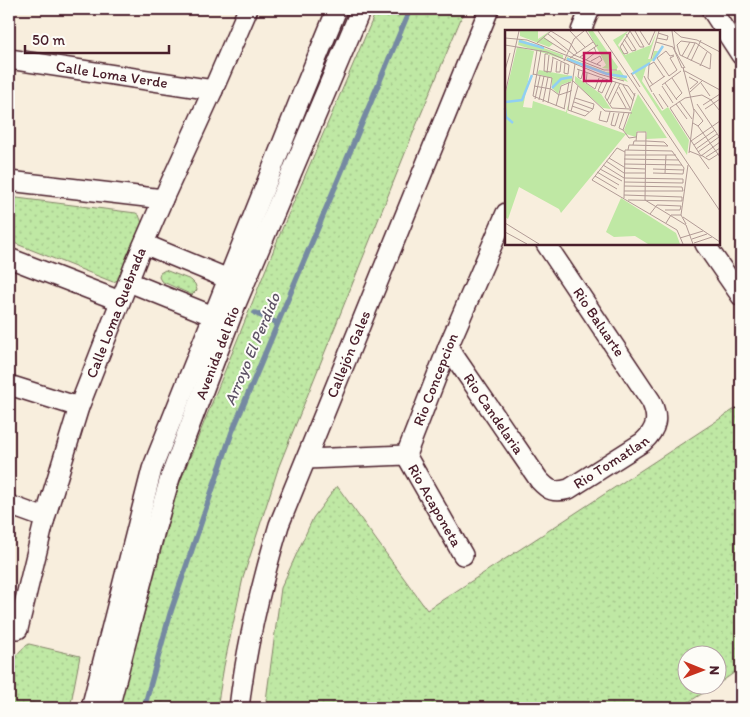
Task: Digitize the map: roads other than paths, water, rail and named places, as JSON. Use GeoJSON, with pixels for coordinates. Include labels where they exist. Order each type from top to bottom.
{"type":"FeatureCollection","features":[{"type":"Feature","properties":{"kind":"street","name":"Calle Loma Quebrada"},"geometry":{"type":"LineString","coordinates":[[14,628],[79,407],[163,199],[248,9]]}},
{"type":"Feature","properties":{"kind":"street","name":"Avenida del Río"},"geometry":{"type":"LineString","coordinates":[[109,708],[170,478],[221,320],[300,99],[337,9]]}},
{"type":"Feature","properties":{"kind":"street","name":"Avenida del Río"},"geometry":{"type":"LineString","coordinates":[[235,282],[361,9]]}},
{"type":"Feature","properties":{"kind":"street","name":"Callejón Gales"},"geometry":{"type":"LineString","coordinates":[[239,708],[252,627],[279,525],[489,9]]}},
{"type":"Feature","properties":{"kind":"street"},"geometry":{"type":"LineString","coordinates":[[580,30],[590,9]]}},
{"type":"Feature","properties":{"kind":"street"},"geometry":{"type":"LineString","coordinates":[[710,9],[741,55]]}},
{"type":"Feature","properties":{"kind":"street","name":"Calle Loma Verde"},"geometry":{"type":"LineString","coordinates":[[9,59],[213,90]]}},
{"type":"Feature","properties":{"kind":"street"},"geometry":{"type":"LineString","coordinates":[[9,181],[163,199]]}},
{"type":"Feature","properties":{"kind":"street","name":"Rio Concepcion"},"geometry":{"type":"LineString","coordinates":[[406,454],[448,348],[505,215]]}},
{"type":"Feature","properties":{"kind":"street"},"geometry":{"type":"LineString","coordinates":[[144,244],[235,282]]}},
{"type":"Feature","properties":{"kind":"street","name":"Rio Baluarte"},"geometry":{"type":"LineString","coordinates":[[547,245],[651,401]]}},
{"type":"Feature","properties":{"kind":"street"},"geometry":{"type":"LineString","coordinates":[[706,245],[741,296]]}},
{"type":"Feature","properties":{"kind":"street"},"geometry":{"type":"LineString","coordinates":[[9,258],[120,302]]}},
{"type":"Feature","properties":{"kind":"street"},"geometry":{"type":"LineString","coordinates":[[129,282],[221,320]]}},
{"type":"Feature","properties":{"kind":"street","name":"Avenida del Río"},"geometry":{"type":"LineString","coordinates":[[91,708],[152,469],[221,320]]}},
{"type":"Feature","properties":{"kind":"street","name":"Rio Candelaria"},"geometry":{"type":"LineString","coordinates":[[448,348],[539,480]]}},
{"type":"Feature","properties":{"kind":"street"},"geometry":{"type":"LineString","coordinates":[[9,385],[79,407]]}},
{"type":"Feature","properties":{"kind":"street","name":"Rio Tomatlan"},"geometry":{"type":"LineString","coordinates":[[539,480],[551,490],[561,491],[568,489],[643,442],[651,433],[656,422],[655,409],[651,401]]}},
{"type":"Feature","properties":{"kind":"street"},"geometry":{"type":"LineString","coordinates":[[307,459],[406,454]]}},
{"type":"Feature","properties":{"kind":"street","name":"Rio Acaponeta"},"geometry":{"type":"LineString","coordinates":[[406,454],[463,555]]}},
{"type":"Feature","properties":{"kind":"street"},"geometry":{"type":"LineString","coordinates":[[9,505],[45,518]]}},
{"type":"Feature","properties":{"kind":"waterway","name":"Arroyo El Perdido"},"geometry":{"type":"LineString","coordinates":[[144,708],[170,614],[232,432],[410,9]]}},
{"type":"Feature","properties":{"kind":"waterway"},"geometry":{"type":"LineString","coordinates":[[255,313],[277,323]]}}]}
